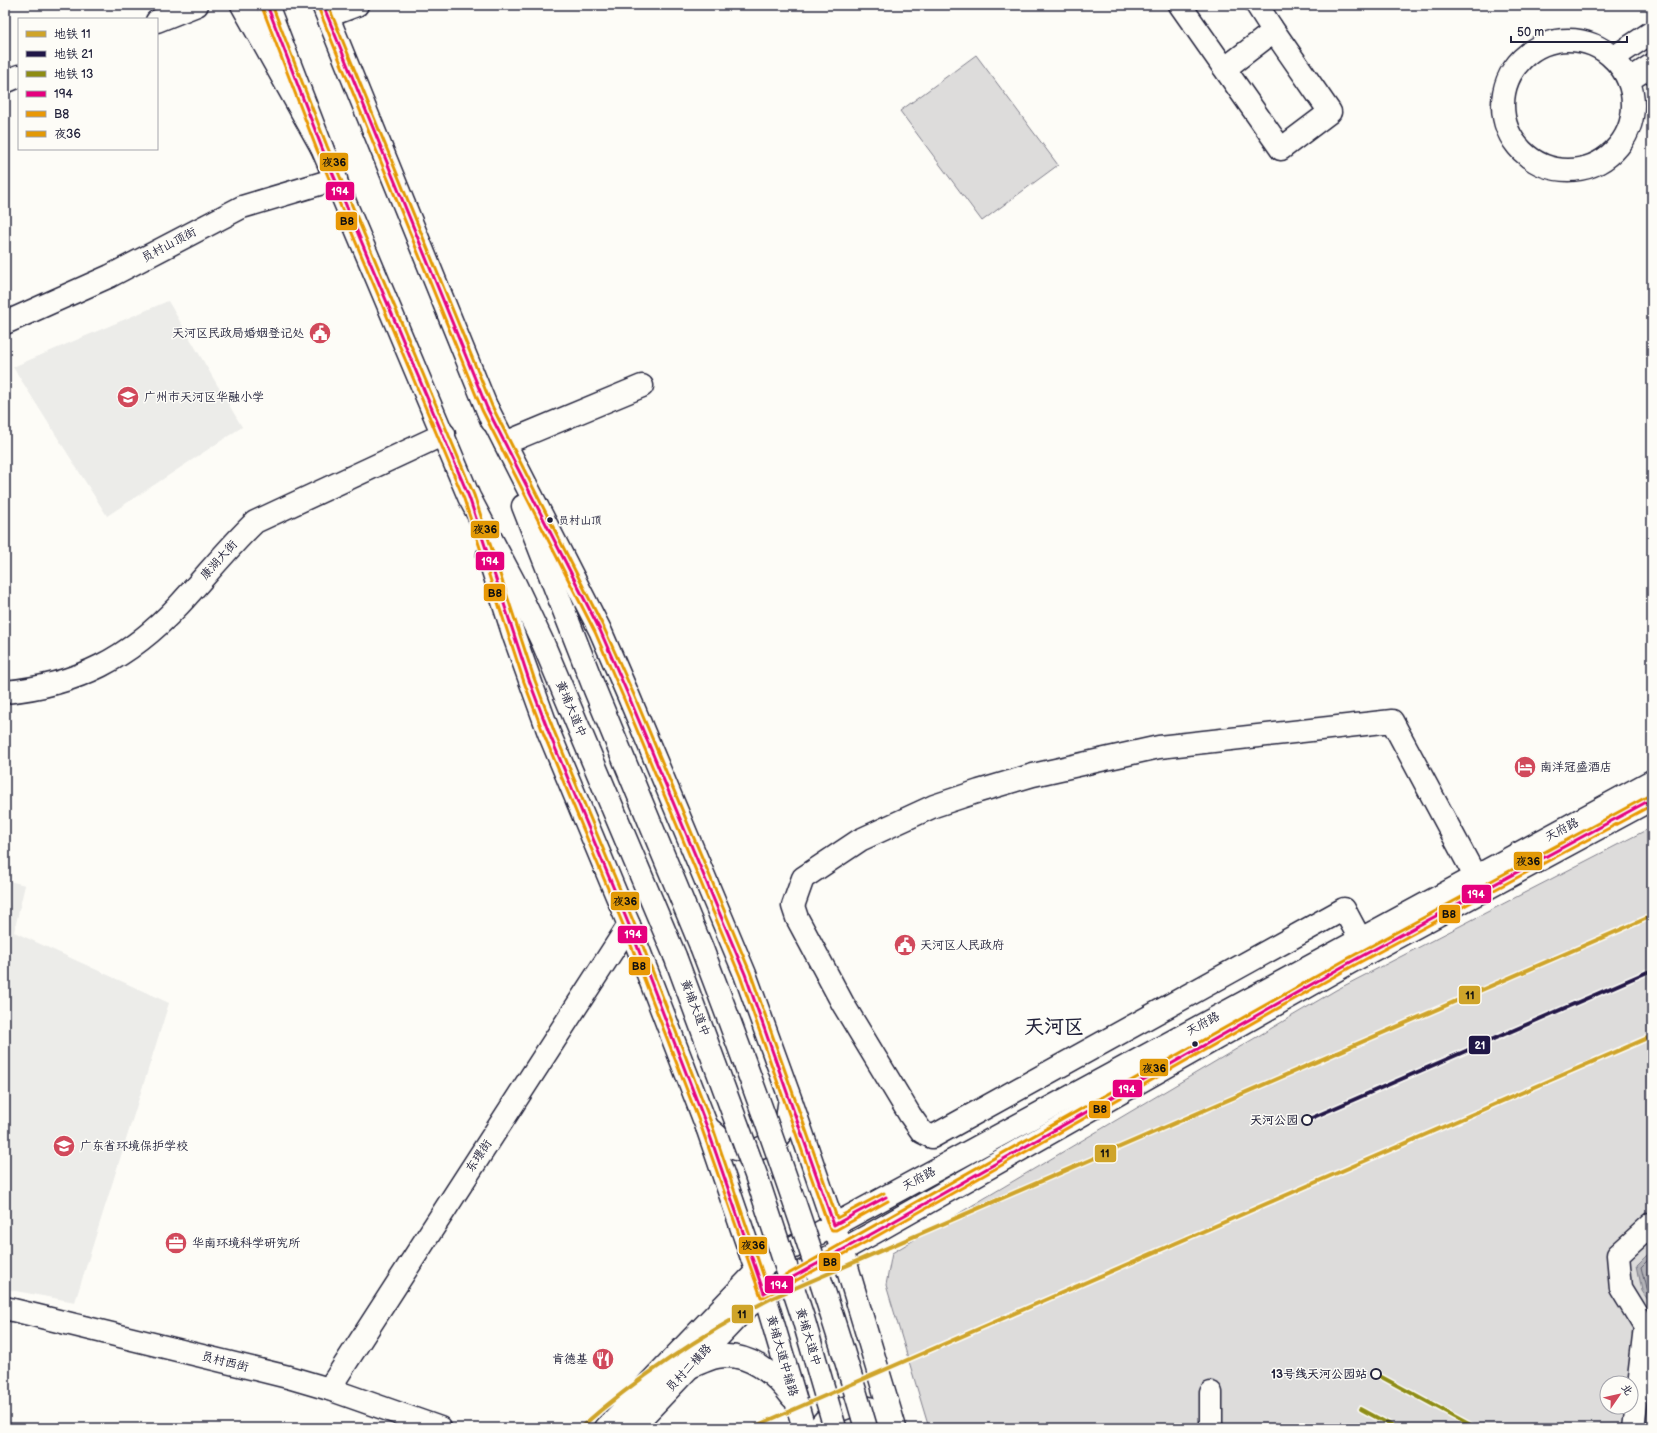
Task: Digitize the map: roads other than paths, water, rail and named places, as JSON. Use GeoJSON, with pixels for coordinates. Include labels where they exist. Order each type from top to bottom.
{"type":"FeatureCollection","features":[{"type":"Feature","properties":{"kind":"main road"},"geometry":{"type":"LineString","coordinates":[[158,21],[197,5]]}},
{"type":"Feature","properties":{"kind":"main road"},"geometry":{"type":"LineString","coordinates":[[235,5],[256,30]]}},
{"type":"Feature","properties":{"kind":"main road"},"geometry":{"type":"LineString","coordinates":[[242,5],[322,148]]}},
{"type":"Feature","properties":{"kind":"main road","name":"黄埔大道中"},"geometry":{"type":"LineString","coordinates":[[267,5],[322,148],[444,434],[469,497],[543,643],[675,956],[756,1175],[803,1318],[835,1428]]}},
{"type":"Feature","properties":{"kind":"main road"},"geometry":{"type":"LineString","coordinates":[[357,5],[326,10],[487,408],[576,644],[701,946],[750,1074],[781,1160],[866,1428]]}},
{"type":"Feature","properties":{"kind":"main road"},"geometry":{"type":"LineString","coordinates":[[1180,5],[1281,149],[1330,112],[1257,5]]}},
{"type":"Feature","properties":{"kind":"main road"},"geometry":{"type":"LineString","coordinates":[[1222,66],[1227,67],[1270,34],[1272,28]]}},
{"type":"Feature","properties":{"kind":"main road"},"geometry":{"type":"LineString","coordinates":[[1613,58],[1652,32]]}},
{"type":"Feature","properties":{"kind":"main road"},"geometry":{"type":"LineString","coordinates":[[1555,40],[1578,40],[1599,47],[1617,61],[1629,80],[1634,103],[1630,125],[1620,145],[1604,159],[1586,168],[1565,170],[1545,166],[1527,155],[1513,140],[1505,120],[1503,100],[1507,80],[1518,62],[1534,48],[1555,40]]}},
{"type":"Feature","properties":{"kind":"main road"},"geometry":{"type":"LineString","coordinates":[[1629,80],[1652,65]]}},
{"type":"Feature","properties":{"kind":"main road"},"geometry":{"type":"LineString","coordinates":[[5,82],[18,76]]}},
{"type":"Feature","properties":{"kind":"main road","name":"员村山顶街"},"geometry":{"type":"LineString","coordinates":[[5,323],[110,276],[242,207],[336,178]]}},
{"type":"Feature","properties":{"kind":"main road"},"geometry":{"type":"LineString","coordinates":[[505,443],[642,386]]}},
{"type":"Feature","properties":{"kind":"main road"},"geometry":{"type":"LineString","coordinates":[[487,408],[600,630],[745,974],[790,1098],[842,1250],[895,1428]]}},
{"type":"Feature","properties":{"kind":"main road","name":"康湖大街"},"geometry":{"type":"LineString","coordinates":[[5,692],[51,686],[76,678],[97,668],[123,652],[163,621],[255,522],[444,434]]}},
{"type":"Feature","properties":{"kind":"main road","name":"黄埔大道中辅路"},"geometry":{"type":"LineString","coordinates":[[469,497],[514,636],[547,726],[629,925],[706,1127],[757,1271],[804,1428]]}},
{"type":"Feature","properties":{"kind":"main road"},"geometry":{"type":"LineString","coordinates":[[1360,939],[1344,909],[932,1137],[922,1132],[914,1121],[847,1010],[792,906],[803,878],[860,840],[934,806],[1033,775],[1159,747],[1392,721],[1479,884]]}},
{"type":"Feature","properties":{"kind":"main road","name":"天府路"},"geometry":{"type":"LineString","coordinates":[[764,1293],[1306,987],[1652,781]]}},
{"type":"Feature","properties":{"kind":"main road","name":"天府路"},"geometry":{"type":"LineString","coordinates":[[757,1271],[777,1256],[1360,939],[1479,884],[1652,799]]}},
{"type":"Feature","properties":{"kind":"main road","name":"东璟街"},"geometry":{"type":"LineString","coordinates":[[329,1389],[629,925]]}},
{"type":"Feature","properties":{"kind":"main road"},"geometry":{"type":"LineString","coordinates":[[706,1127],[730,1146],[741,1151],[757,1150],[780,1135],[786,1124],[790,1098]]}},
{"type":"Feature","properties":{"kind":"main road"},"geometry":{"type":"LineString","coordinates":[[1633,1428],[1645,1327],[1621,1288],[1618,1255],[1652,1224]]}},
{"type":"Feature","properties":{"kind":"main road","name":"员村二横路"},"geometry":{"type":"LineString","coordinates":[[606,1428],[757,1271]]}},
{"type":"Feature","properties":{"kind":"main road","name":"员村二横路"},"geometry":{"type":"LineString","coordinates":[[632,1428],[745,1309],[764,1293]]}},
{"type":"Feature","properties":{"kind":"main road","name":"员村西街"},"geometry":{"type":"LineString","coordinates":[[5,1308],[329,1389],[440,1428]]}},
{"type":"Feature","properties":{"kind":"main road"},"geometry":{"type":"LineString","coordinates":[[688,1368],[717,1357],[735,1356],[744,1359],[772,1374],[796,1403]]}},
{"type":"Feature","properties":{"kind":"main road"},"geometry":{"type":"LineString","coordinates":[[1211,1393],[1211,1428]]}},
{"type":"Feature","properties":{"kind":"main road"},"geometry":{"type":"LineString","coordinates":[[820,1428],[825,1418],[836,1411],[855,1406],[870,1408],[881,1415],[895,1428]]}},
{"type":"Feature","properties":{"kind":"water"},"geometry":{"type":"Polygon","coordinates":[[[1652,1250],[1652,1306],[1642,1291],[1637,1265],[1652,1250]]]}},
{"type":"Feature","properties":{"kind":"metro line","name":"11"},"geometry":{"type":"LineString","coordinates":[[580,1428],[625,1391],[672,1357],[721,1326],[772,1298],[1652,916]]}},
{"type":"Feature","properties":{"kind":"metro line","name":"21"},"geometry":{"type":"LineString","coordinates":[[1307,1120],[1652,970]]}},
{"type":"Feature","properties":{"kind":"metro line","name":"11"},"geometry":{"type":"LineString","coordinates":[[751,1428],[1652,1036]]}},
{"type":"Feature","properties":{"kind":"metro line","name":"13"},"geometry":{"type":"LineString","coordinates":[[1376,1374],[1476,1428]]}},
{"type":"Feature","properties":{"kind":"metro line","name":"13"},"geometry":{"type":"LineString","coordinates":[[1361,1409],[1396,1428]]}},
{"type":"Feature","properties":{"kind":"place","name":"天河区民政局婚姻登记处"},"geometry":{"type":"Point","coordinates":[320,333]}},
{"type":"Feature","properties":{"kind":"place","name":"广州市天河区华融小学"},"geometry":{"type":"Point","coordinates":[128,397]}},
{"type":"Feature","properties":{"kind":"place","name":"员村山顶"},"geometry":{"type":"Point","coordinates":[550,520]}},
{"type":"Feature","properties":{"kind":"place","name":"南洋冠盛酒店"},"geometry":{"type":"Point","coordinates":[1525,767]}},
{"type":"Feature","properties":{"kind":"place","name":"天河区人民政府"},"geometry":{"type":"Point","coordinates":[905,945]}},
{"type":"Feature","properties":{"kind":"place","name":"天河公园"},"geometry":{"type":"Point","coordinates":[1307,1120]}},
{"type":"Feature","properties":{"kind":"place","name":"广东省环境保护学校"},"geometry":{"type":"Point","coordinates":[64,1146]}},
{"type":"Feature","properties":{"kind":"place","name":"华南环境科学研究所"},"geometry":{"type":"Point","coordinates":[176,1243]}},
{"type":"Feature","properties":{"kind":"place","name":"肯德基"},"geometry":{"type":"Point","coordinates":[603,1359]}},
{"type":"Feature","properties":{"kind":"place","name":"13号线天河公园站"},"geometry":{"type":"Point","coordinates":[1376,1374]}},
{"type":"Feature","properties":{"kind":"district","name":"天河区"},"geometry":{"type":"Point","coordinates":[1054,1027]}}]}
